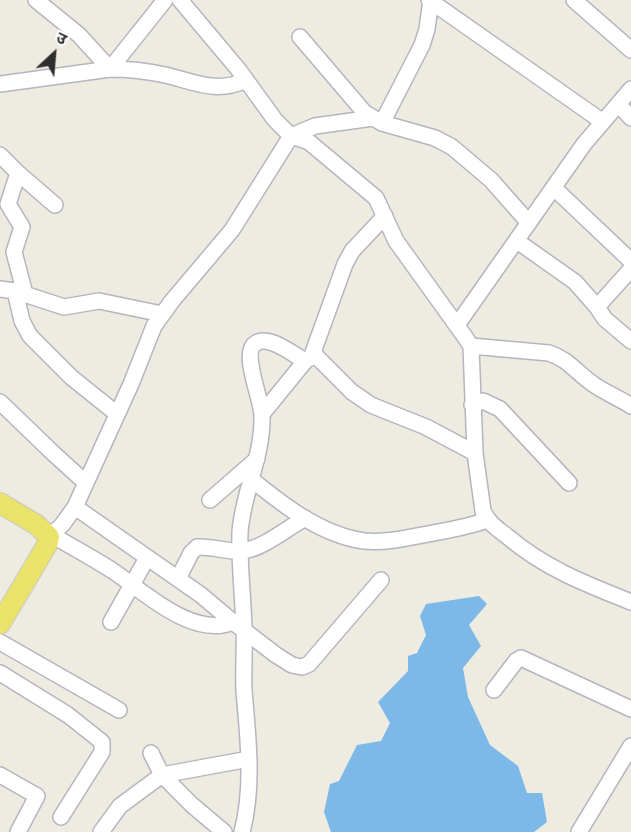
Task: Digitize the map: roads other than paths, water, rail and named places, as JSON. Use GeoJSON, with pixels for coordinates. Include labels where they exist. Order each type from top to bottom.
{"type":"FeatureCollection","features":[{"type":"Feature","properties":{"kind":"main road"},"geometry":{"type":"LineString","coordinates":[[0,503],[51,536],[0,624]]}},
{"type":"Feature","properties":{"kind":"street"},"geometry":{"type":"LineString","coordinates":[[36,0],[79,35],[110,69]]}},
{"type":"Feature","properties":{"kind":"street"},"geometry":{"type":"LineString","coordinates":[[110,69],[165,0]]}},
{"type":"Feature","properties":{"kind":"street"},"geometry":{"type":"LineString","coordinates":[[180,0],[246,80],[275,120],[291,136],[309,142],[371,192],[381,206],[396,241],[471,346],[474,453],[483,511],[487,520],[521,548],[568,577],[631,602]]}},
{"type":"Feature","properties":{"kind":"street"},"geometry":{"type":"LineString","coordinates":[[377,120],[422,45],[427,29],[430,0],[603,122]]}},
{"type":"Feature","properties":{"kind":"street"},"geometry":{"type":"LineString","coordinates":[[574,0],[631,50]]}},
{"type":"Feature","properties":{"kind":"street"},"geometry":{"type":"LineString","coordinates":[[300,37],[366,113],[377,120],[435,138],[452,147],[491,180],[529,223]]}},
{"type":"Feature","properties":{"kind":"street"},"geometry":{"type":"LineString","coordinates":[[0,84],[110,69],[127,69],[164,75],[212,87],[234,86],[246,80]]}},
{"type":"Feature","properties":{"kind":"street"},"geometry":{"type":"LineString","coordinates":[[457,326],[584,144],[631,89]]}},
{"type":"Feature","properties":{"kind":"street"},"geometry":{"type":"LineString","coordinates":[[618,104],[631,118]]}},
{"type":"Feature","properties":{"kind":"street"},"geometry":{"type":"LineString","coordinates":[[238,627],[218,626],[184,618],[165,609],[133,585],[51,536],[75,507],[147,340],[162,314],[232,230],[291,136],[315,126],[377,120]]}},
{"type":"Feature","properties":{"kind":"street"},"geometry":{"type":"LineString","coordinates":[[0,155],[55,205]]}},
{"type":"Feature","properties":{"kind":"street"},"geometry":{"type":"LineString","coordinates":[[18,173],[8,204],[22,227],[14,252],[13,291],[22,321],[30,336],[71,378],[117,414]]}},
{"type":"Feature","properties":{"kind":"street"},"geometry":{"type":"LineString","coordinates":[[554,188],[631,261]]}},
{"type":"Feature","properties":{"kind":"street"},"geometry":{"type":"LineString","coordinates":[[262,414],[310,357],[345,264],[352,251],[385,216]]}},
{"type":"Feature","properties":{"kind":"street"},"geometry":{"type":"LineString","coordinates":[[517,241],[575,282],[605,319],[631,341]]}},
{"type":"Feature","properties":{"kind":"street"},"geometry":{"type":"LineString","coordinates":[[597,307],[631,270]]}},
{"type":"Feature","properties":{"kind":"street"},"geometry":{"type":"LineString","coordinates":[[13,291],[64,307],[99,301],[162,314]]}},
{"type":"Feature","properties":{"kind":"street"},"geometry":{"type":"LineString","coordinates":[[242,832],[246,817],[249,759],[238,627],[241,551],[243,512],[261,442],[262,414],[249,359],[250,349],[256,343],[271,342],[310,357],[370,405],[426,427],[474,453]]}},
{"type":"Feature","properties":{"kind":"street"},"geometry":{"type":"LineString","coordinates":[[471,346],[549,353],[558,356],[566,360],[593,384],[631,406]]}},
{"type":"Feature","properties":{"kind":"street"},"geometry":{"type":"LineString","coordinates":[[472,405],[483,401],[500,409],[569,483]]}},
{"type":"Feature","properties":{"kind":"street"},"geometry":{"type":"LineString","coordinates":[[0,403],[86,483]]}},
{"type":"Feature","properties":{"kind":"street"},"geometry":{"type":"LineString","coordinates":[[210,500],[257,459]]}},
{"type":"Feature","properties":{"kind":"street"},"geometry":{"type":"LineString","coordinates":[[251,479],[285,507],[305,518],[340,535],[364,541],[408,538],[469,527],[487,520]]}},
{"type":"Feature","properties":{"kind":"street"},"geometry":{"type":"LineString","coordinates":[[75,507],[201,595],[238,627],[284,660],[302,668],[309,664],[381,580]]}},
{"type":"Feature","properties":{"kind":"street"},"geometry":{"type":"LineString","coordinates":[[178,579],[194,548],[241,551],[261,545],[305,518]]}},
{"type":"Feature","properties":{"kind":"street"},"geometry":{"type":"LineString","coordinates":[[111,622],[147,558]]}},
{"type":"Feature","properties":{"kind":"street"},"geometry":{"type":"LineString","coordinates":[[0,642],[119,710]]}},
{"type":"Feature","properties":{"kind":"street"},"geometry":{"type":"LineString","coordinates":[[494,690],[516,661],[521,658],[631,709]]}},
{"type":"Feature","properties":{"kind":"street"},"geometry":{"type":"LineString","coordinates":[[0,673],[68,715],[102,741],[102,752],[61,817]]}},
{"type":"Feature","properties":{"kind":"street"},"geometry":{"type":"LineString","coordinates":[[579,832],[631,746]]}},
{"type":"Feature","properties":{"kind":"street"},"geometry":{"type":"LineString","coordinates":[[151,753],[162,775],[224,832]]}},
{"type":"Feature","properties":{"kind":"street"},"geometry":{"type":"LineString","coordinates":[[101,832],[120,806],[162,775],[249,759]]}},
{"type":"Feature","properties":{"kind":"street"},"geometry":{"type":"LineString","coordinates":[[0,775],[37,796],[18,832]]}},
{"type":"Feature","properties":{"kind":"water"},"geometry":{"type":"Polygon","coordinates":[[[479,596],[487,604],[469,625],[481,646],[463,668],[468,697],[490,745],[518,766],[527,793],[542,793],[547,822],[534,832],[331,832],[324,812],[330,784],[339,781],[357,745],[381,741],[390,723],[378,702],[408,671],[408,656],[417,653],[426,635],[420,616],[426,604],[479,596]]]}}]}
